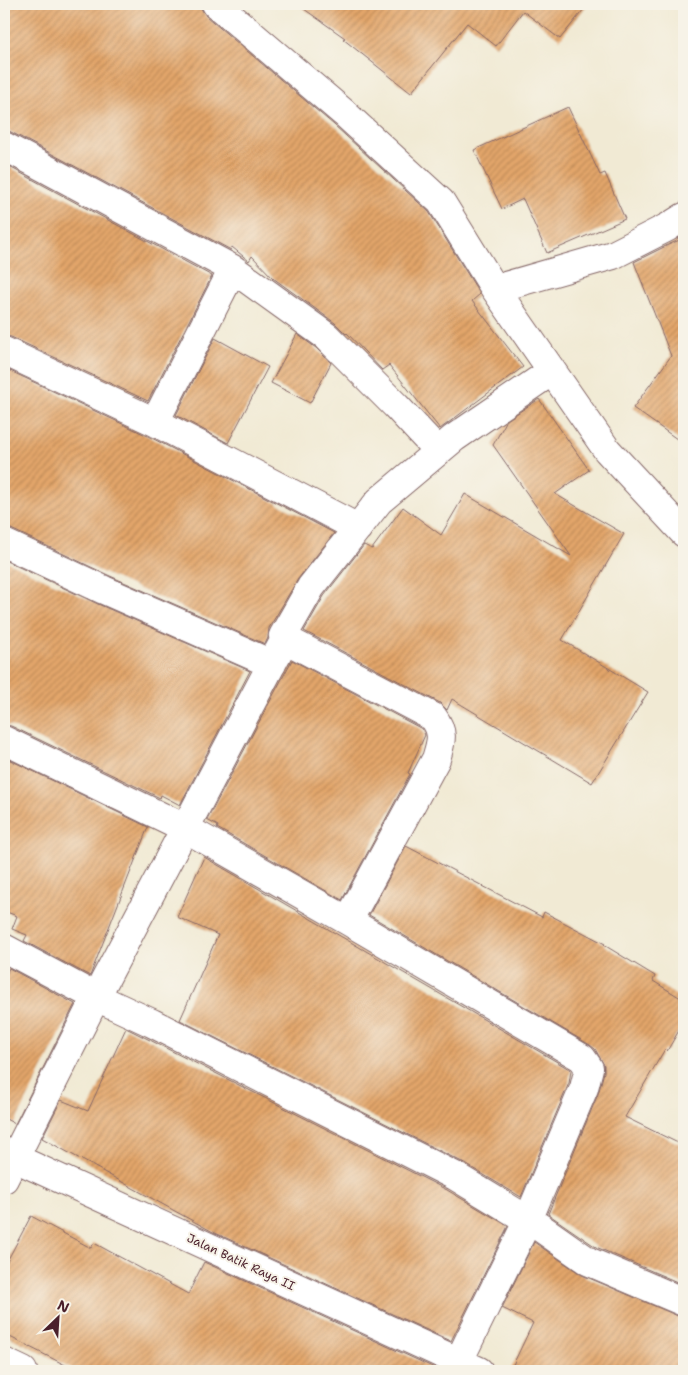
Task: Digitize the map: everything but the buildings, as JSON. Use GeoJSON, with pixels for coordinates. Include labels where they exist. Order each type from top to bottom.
{"type":"FeatureCollection","features":[{"type":"Feature","properties":{"kind":"street"},"geometry":{"type":"LineString","coordinates":[[216,4],[344,113],[441,202],[495,290],[608,450],[684,532]]}},
{"type":"Feature","properties":{"kind":"street"},"geometry":{"type":"LineString","coordinates":[[4,146],[234,269],[326,336],[438,451]]}},
{"type":"Feature","properties":{"kind":"street"},"geometry":{"type":"LineString","coordinates":[[495,290],[613,255],[684,217]]}},
{"type":"Feature","properties":{"kind":"street"},"geometry":{"type":"LineString","coordinates":[[155,422],[234,269]]}},
{"type":"Feature","properties":{"kind":"street"},"geometry":{"type":"LineString","coordinates":[[4,351],[155,422],[358,528]]}},
{"type":"Feature","properties":{"kind":"street"},"geometry":{"type":"LineString","coordinates":[[7,1163],[272,664],[285,639],[283,636],[312,586],[379,501],[454,438],[552,371]]}},
{"type":"Feature","properties":{"kind":"street"},"geometry":{"type":"LineString","coordinates":[[4,543],[104,590],[272,664]]}},
{"type":"Feature","properties":{"kind":"street"},"geometry":{"type":"LineString","coordinates":[[285,639],[433,717],[440,726],[442,740],[436,759],[348,921]]}},
{"type":"Feature","properties":{"kind":"street"},"geometry":{"type":"LineString","coordinates":[[4,740],[185,828],[582,1058],[589,1068],[584,1088],[464,1368]]}},
{"type":"Feature","properties":{"kind":"street"},"geometry":{"type":"LineString","coordinates":[[4,948],[96,997],[455,1176],[528,1220],[588,1261],[684,1302]]}},
{"type":"Feature","properties":{"kind":"street","name":"Jalan Batik Raya II"},"geometry":{"type":"LineString","coordinates":[[7,1163],[464,1368]]}},
{"type":"Feature","properties":{"kind":"street"},"geometry":{"type":"LineString","coordinates":[[4,1362],[23,1371]]}}]}
